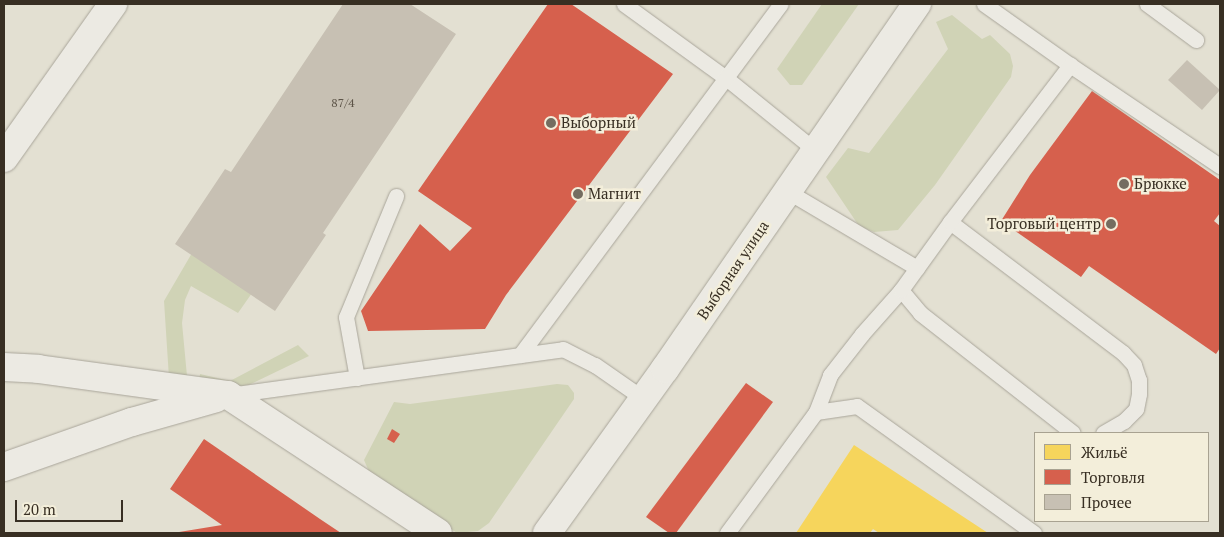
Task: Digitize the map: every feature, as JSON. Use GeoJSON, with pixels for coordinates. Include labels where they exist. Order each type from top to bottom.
{"type":"FeatureCollection","features":[{"type":"Feature","properties":{"kind":"street"},"geometry":{"type":"LineString","coordinates":[[4,158],[113,4]]}},
{"type":"Feature","properties":{"kind":"street","name":"Выборная улица"},"geometry":{"type":"LineString","coordinates":[[547,533],[644,399],[917,4]]}},
{"type":"Feature","properties":{"kind":"street"},"geometry":{"type":"LineString","coordinates":[[4,367],[38,369],[228,395],[438,533]]}},
{"type":"Feature","properties":{"kind":"street"},"geometry":{"type":"LineString","coordinates":[[4,467],[132,422],[228,395]]}},
{"type":"Feature","properties":{"kind":"lane"},"geometry":{"type":"LineString","coordinates":[[624,4],[726,78],[815,150]]}},
{"type":"Feature","properties":{"kind":"lane"},"geometry":{"type":"LineString","coordinates":[[520,355],[781,4]]}},
{"type":"Feature","properties":{"kind":"lane"},"geometry":{"type":"LineString","coordinates":[[984,4],[1070,65],[1220,166]]}},
{"type":"Feature","properties":{"kind":"lane"},"geometry":{"type":"LineString","coordinates":[[1147,4],[1196,40]]}},
{"type":"Feature","properties":{"kind":"lane"},"geometry":{"type":"LineString","coordinates":[[727,533],[816,412],[830,375],[862,334],[901,290],[950,222],[1070,65]]}},
{"type":"Feature","properties":{"kind":"lane"},"geometry":{"type":"LineString","coordinates":[[787,191],[917,268]]}},
{"type":"Feature","properties":{"kind":"lane"},"geometry":{"type":"LineString","coordinates":[[357,378],[346,317],[396,196]]}},
{"type":"Feature","properties":{"kind":"lane"},"geometry":{"type":"LineString","coordinates":[[950,222],[1123,353],[1134,366],[1139,380],[1136,410],[1105,432]]}},
{"type":"Feature","properties":{"kind":"lane"},"geometry":{"type":"LineString","coordinates":[[901,290],[920,313],[1072,432]]}},
{"type":"Feature","properties":{"kind":"lane"},"geometry":{"type":"LineString","coordinates":[[228,395],[563,350],[594,365],[644,399]]}},
{"type":"Feature","properties":{"kind":"lane"},"geometry":{"type":"LineString","coordinates":[[816,412],[857,406],[1034,533]]}},
{"type":"Feature","properties":{"kind":"green space"},"geometry":{"type":"Polygon","coordinates":[[[822,4],[859,4],[802,85],[790,85],[777,69],[822,4]]]}},
{"type":"Feature","properties":{"kind":"green space"},"geometry":{"type":"Polygon","coordinates":[[[952,15],[982,39],[990,35],[1010,54],[1013,66],[1011,77],[935,185],[898,230],[874,232],[859,226],[826,177],[848,148],[869,153],[948,49],[936,22],[952,15]]]}},
{"type":"Feature","properties":{"kind":"green space"},"geometry":{"type":"Polygon","coordinates":[[[192,253],[252,293],[238,313],[191,286],[185,300],[182,323],[187,376],[169,378],[164,301],[192,253]]]}},
{"type":"Feature","properties":{"kind":"green space"},"geometry":{"type":"Polygon","coordinates":[[[298,345],[309,356],[234,392],[198,386],[200,374],[230,381],[298,345]]]}},
{"type":"Feature","properties":{"kind":"green space"},"geometry":{"type":"Polygon","coordinates":[[[557,384],[568,385],[574,393],[574,399],[489,523],[478,531],[457,533],[370,474],[364,460],[394,402],[410,404],[557,384]]]}},
{"type":"Feature","properties":{"kind":"building: Жильё"},"geometry":{"type":"Polygon","coordinates":[[[854,445],[988,533],[879,533],[873,529],[870,533],[796,533],[854,445]]]}},
{"type":"Feature","properties":{"kind":"building: Торговля","name":"Выборный"},"geometry":{"type":"Polygon","coordinates":[[[548,4],[571,4],[673,74],[506,295],[485,329],[368,331],[361,311],[420,224],[450,251],[472,228],[418,191],[548,4]]]}},
{"type":"Feature","properties":{"kind":"building: Торговля","name":"Торговый центр"},"geometry":{"type":"Polygon","coordinates":[[[1092,91],[1220,180],[1220,213],[1214,221],[1220,226],[1220,348],[1216,354],[1089,266],[1081,277],[1001,221],[1030,175],[1092,91]]]}},
{"type":"Feature","properties":{"kind":"building: Торговля"},"geometry":{"type":"Polygon","coordinates":[[[746,383],[773,402],[676,533],[669,533],[646,517],[746,383]]]}},
{"type":"Feature","properties":{"kind":"building: Торговля"},"geometry":{"type":"Polygon","coordinates":[[[392,429],[400,434],[394,443],[387,439],[392,429]]]}},
{"type":"Feature","properties":{"kind":"building: Торговля"},"geometry":{"type":"Polygon","coordinates":[[[204,439],[341,533],[173,533],[222,525],[170,489],[204,439]]]}},
{"type":"Feature","properties":{"kind":"building: Прочее"},"geometry":{"type":"Polygon","coordinates":[[[343,4],[410,4],[456,34],[323,233],[326,235],[275,311],[175,244],[225,169],[231,172],[343,4]]]}},
{"type":"Feature","properties":{"kind":"building: Прочее"},"geometry":{"type":"Polygon","coordinates":[[[1187,60],[1220,90],[1202,110],[1168,80],[1187,60]]]}},
{"type":"Feature","properties":{"kind":"place","name":"Выборный"},"geometry":{"type":"Point","coordinates":[551,123]}},
{"type":"Feature","properties":{"kind":"place","name":"Брюкке"},"geometry":{"type":"Point","coordinates":[1124,184]}},
{"type":"Feature","properties":{"kind":"place","name":"Магнит"},"geometry":{"type":"Point","coordinates":[578,194]}},
{"type":"Feature","properties":{"kind":"place","name":"Торговый центр"},"geometry":{"type":"Point","coordinates":[1111,224]}}]}
